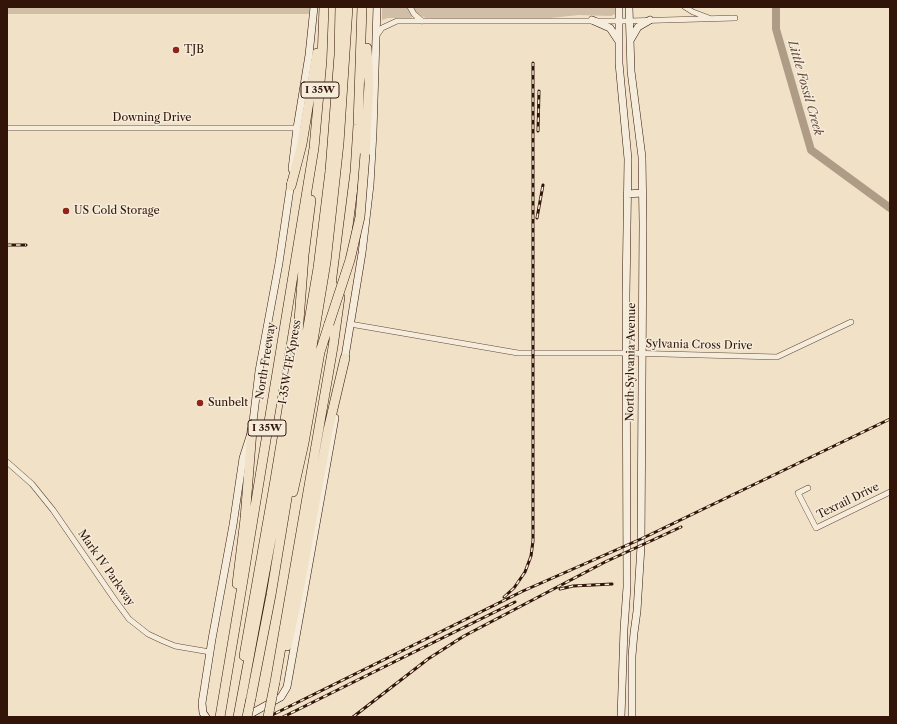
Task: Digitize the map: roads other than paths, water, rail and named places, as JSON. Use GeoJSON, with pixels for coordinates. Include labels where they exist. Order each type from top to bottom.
{"type":"FeatureCollection","features":[{"type":"Feature","properties":{"kind":"highway","name":"North Freeway"},"geometry":{"type":"LineString","coordinates":[[220,712],[314,148],[322,60],[324,7]]}},
{"type":"Feature","properties":{"kind":"highway","name":"I 35W TEXpress"},"geometry":{"type":"LineString","coordinates":[[246,717],[244,699],[318,268],[330,171],[340,7]]}},
{"type":"Feature","properties":{"kind":"highway","name":"I 35W TEXpress"},"geometry":{"type":"LineString","coordinates":[[237,717],[244,699],[271,595],[328,249],[339,143],[348,7]]}},
{"type":"Feature","properties":{"kind":"highway"},"geometry":{"type":"LineString","coordinates":[[268,717],[271,704],[276,693],[339,311],[355,172],[362,7]]}},
{"type":"Feature","properties":{"kind":"highway"},"geometry":{"type":"LineString","coordinates":[[271,595],[304,443],[320,352],[350,260],[360,217],[369,84],[367,57],[367,7]]}},
{"type":"Feature","properties":{"kind":"highway"},"geometry":{"type":"LineString","coordinates":[[291,186],[302,144],[319,42],[323,32]]}},
{"type":"Feature","properties":{"kind":"highway"},"geometry":{"type":"LineString","coordinates":[[244,699],[244,655],[297,347],[304,255],[317,157],[314,148]]}},
{"type":"Feature","properties":{"kind":"highway"},"geometry":{"type":"LineString","coordinates":[[277,681],[300,585],[328,430],[345,358]]}},
{"type":"Feature","properties":{"kind":"highway"},"geometry":{"type":"LineString","coordinates":[[234,631],[234,608],[245,519],[252,430]]}},
{"type":"Feature","properties":{"kind":"main road"},"geometry":{"type":"LineString","coordinates":[[206,717],[203,713],[202,703],[243,458],[252,430],[259,371],[279,263],[291,186],[297,128],[309,55],[314,7]]}},
{"type":"Feature","properties":{"kind":"main road"},"geometry":{"type":"LineString","coordinates":[[246,717],[281,697],[287,687],[307,580],[362,253],[370,185],[377,7]]}},
{"type":"Feature","properties":{"kind":"main road","name":"North Sylvania Avenue"},"geometry":{"type":"LineString","coordinates":[[619,7],[619,63],[628,159],[626,353],[628,530],[627,586],[621,679],[621,717]]}},
{"type":"Feature","properties":{"kind":"main road","name":"North Sylvania Avenue"},"geometry":{"type":"LineString","coordinates":[[629,7],[631,71],[640,134],[642,193],[641,546],[637,612],[632,656],[632,717]]}},
{"type":"Feature","properties":{"kind":"main road"},"geometry":{"type":"LineString","coordinates":[[592,20],[610,28],[616,35],[619,43]]}},
{"type":"Feature","properties":{"kind":"main road"},"geometry":{"type":"LineString","coordinates":[[630,48],[634,32],[638,27],[650,20]]}},
{"type":"Feature","properties":{"kind":"main road"},"geometry":{"type":"LineString","coordinates":[[627,194],[642,193]]}},
{"type":"Feature","properties":{"kind":"main road"},"geometry":{"type":"LineString","coordinates":[[625,613],[637,612]]}},
{"type":"Feature","properties":{"kind":"main road"},"geometry":{"type":"LineString","coordinates":[[632,708],[636,717]]}},
{"type":"Feature","properties":{"kind":"street"},"geometry":{"type":"LineString","coordinates":[[410,7],[414,14],[423,21]]}},
{"type":"Feature","properties":{"kind":"street"},"geometry":{"type":"LineString","coordinates":[[684,7],[712,19]]}},
{"type":"Feature","properties":{"kind":"street"},"geometry":{"type":"LineString","coordinates":[[377,34],[382,28],[396,21],[650,20],[735,18]]}},
{"type":"Feature","properties":{"kind":"street","name":"Downing Drive"},"geometry":{"type":"LineString","coordinates":[[7,128],[297,128]]}},
{"type":"Feature","properties":{"kind":"street","name":"Sylvania Cross Drive"},"geometry":{"type":"LineString","coordinates":[[350,324],[518,353],[626,353],[777,356],[851,322]]}},
{"type":"Feature","properties":{"kind":"street","name":"Mark IV Parkway"},"geometry":{"type":"LineString","coordinates":[[7,462],[32,484],[53,510],[129,619],[148,634],[175,646],[210,652]]}},
{"type":"Feature","properties":{"kind":"street","name":"Texrail Drive"},"geometry":{"type":"LineString","coordinates":[[808,488],[798,493],[816,528],[890,492]]}},
{"type":"Feature","properties":{"kind":"waterway","name":"Little Fossil Creek"},"geometry":{"type":"LineString","coordinates":[[776,7],[776,29],[811,150],[890,208]]}},
{"type":"Feature","properties":{"kind":"railway"},"geometry":{"type":"LineString","coordinates":[[504,597],[514,588],[525,572],[531,556],[533,541],[533,63]]}},
{"type":"Feature","properties":{"kind":"railway"},"geometry":{"type":"LineString","coordinates":[[538,131],[539,91]]}},
{"type":"Feature","properties":{"kind":"railway"},"geometry":{"type":"LineString","coordinates":[[537,218],[543,185]]}},
{"type":"Feature","properties":{"kind":"railway"},"geometry":{"type":"LineString","coordinates":[[7,245],[26,245]]}},
{"type":"Feature","properties":{"kind":"railway"},"geometry":{"type":"LineString","coordinates":[[268,717],[523,591],[641,539],[890,419]]}},
{"type":"Feature","properties":{"kind":"railway"},"geometry":{"type":"LineString","coordinates":[[353,717],[428,659],[464,636],[605,562],[681,527]]}},
{"type":"Feature","properties":{"kind":"railway"},"geometry":{"type":"LineString","coordinates":[[560,589],[573,586],[612,584]]}},
{"type":"Feature","properties":{"kind":"railway"},"geometry":{"type":"LineString","coordinates":[[283,717],[515,602]]}},
{"type":"Feature","properties":{"kind":"place","name":"TJB"},"geometry":{"type":"Point","coordinates":[176,50]}},
{"type":"Feature","properties":{"kind":"place","name":"US Cold Storage"},"geometry":{"type":"Point","coordinates":[66,211]}},
{"type":"Feature","properties":{"kind":"place","name":"Sunbelt"},"geometry":{"type":"Point","coordinates":[200,403]}}]}
